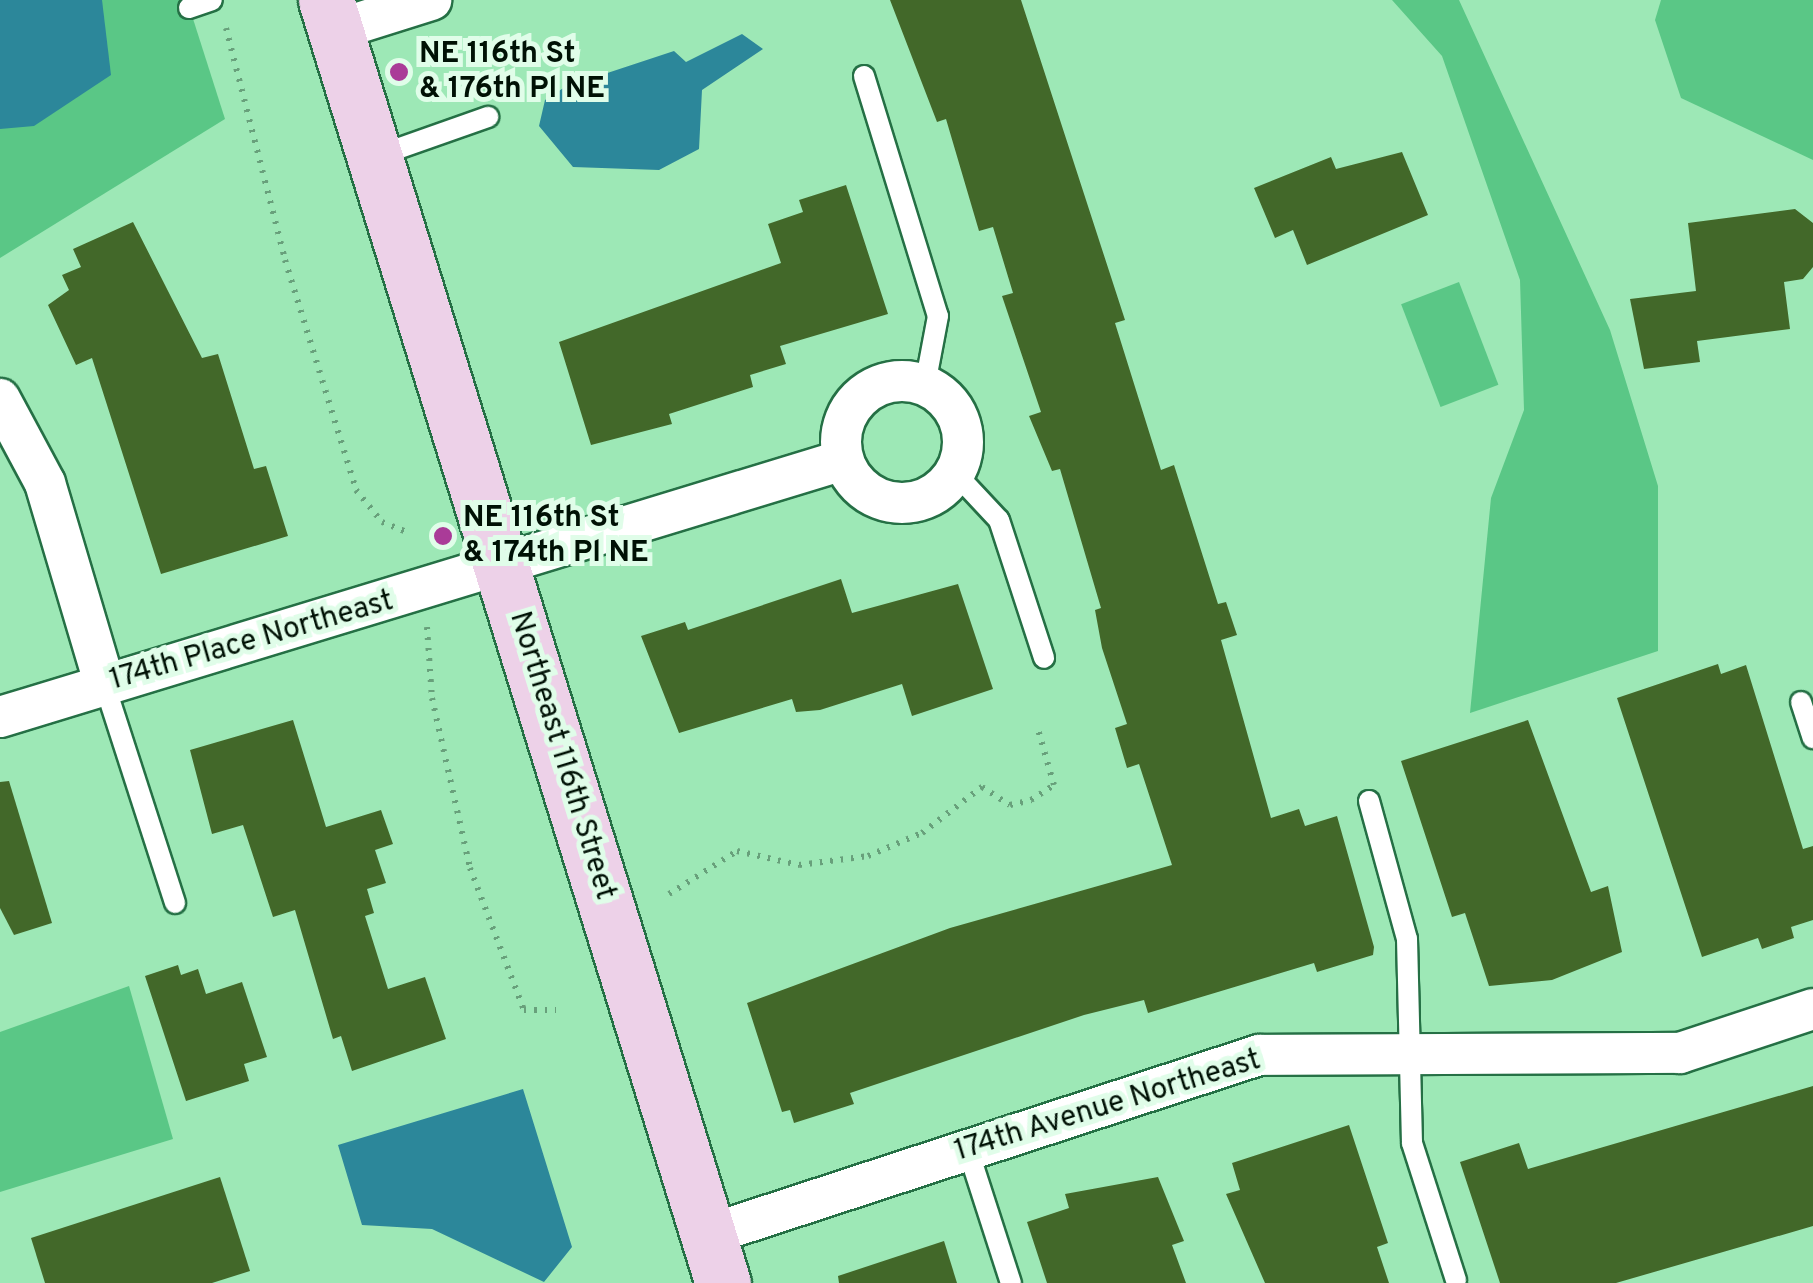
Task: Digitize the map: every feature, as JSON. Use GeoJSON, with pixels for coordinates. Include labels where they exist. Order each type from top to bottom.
{"type":"FeatureCollection","features":[{"type":"Feature","properties":{"kind":"street"},"geometry":{"type":"LineString","coordinates":[[331,15],[431,0]]}},
{"type":"Feature","properties":{"kind":"street","name":"Northeast 116th Street"},"geometry":{"type":"LineString","coordinates":[[331,15],[716,1259]]}},
{"type":"Feature","properties":{"kind":"street"},"geometry":{"type":"LineString","coordinates":[[903,380],[925,385],[961,424],[954,473],[937,493],[900,504],[864,491],[843,460],[844,422],[867,392],[903,380]]}},
{"type":"Feature","properties":{"kind":"street"},"geometry":{"type":"LineString","coordinates":[[0,399],[45,483],[105,686]]}},
{"type":"Feature","properties":{"kind":"street","name":"174th Place Northeast"},"geometry":{"type":"LineString","coordinates":[[0,717],[503,568],[843,460]]}},
{"type":"Feature","properties":{"kind":"street","name":"174th Avenue Northeast"},"geometry":{"type":"LineString","coordinates":[[716,1259],[968,1150],[1259,1055],[1407,1049],[1680,1053],[1813,1009]]}},
{"type":"Feature","properties":{"kind":"lane"},"geometry":{"type":"LineString","coordinates":[[190,8],[216,5]]}},
{"type":"Feature","properties":{"kind":"lane"},"geometry":{"type":"LineString","coordinates":[[864,76],[938,316],[925,385]]}},
{"type":"Feature","properties":{"kind":"lane"},"geometry":{"type":"LineString","coordinates":[[375,157],[488,117]]}},
{"type":"Feature","properties":{"kind":"lane"},"geometry":{"type":"LineString","coordinates":[[954,473],[999,520],[1044,658]]}},
{"type":"Feature","properties":{"kind":"lane"},"geometry":{"type":"LineString","coordinates":[[105,686],[175,904]]}},
{"type":"Feature","properties":{"kind":"lane"},"geometry":{"type":"LineString","coordinates":[[1801,702],[1813,738]]}},
{"type":"Feature","properties":{"kind":"lane"},"geometry":{"type":"LineString","coordinates":[[1369,801],[1407,939],[1412,1143],[1456,1280]]}},
{"type":"Feature","properties":{"kind":"lane"},"geometry":{"type":"LineString","coordinates":[[968,1150],[1011,1283]]}},
{"type":"Feature","properties":{"kind":"path"},"geometry":{"type":"LineString","coordinates":[[216,5],[356,490],[382,522],[411,534]]}},
{"type":"Feature","properties":{"kind":"path"},"geometry":{"type":"LineString","coordinates":[[428,638],[442,754],[470,868],[524,1010],[556,1010]]}},
{"type":"Feature","properties":{"kind":"path"},"geometry":{"type":"LineString","coordinates":[[668,894],[737,851],[798,864],[868,856],[922,833],[982,787],[1010,805],[1031,800],[1054,785],[1038,726]]}},
{"type":"Feature","properties":{"kind":"green space"},"geometry":{"type":"Polygon","coordinates":[[[0,0],[187,0],[225,119],[0,258],[0,0]]]}},
{"type":"Feature","properties":{"kind":"green space"},"geometry":{"type":"Polygon","coordinates":[[[1392,0],[1459,0],[1610,330],[1658,486],[1658,651],[1470,713],[1491,498],[1524,410],[1520,280],[1442,56],[1392,0]]]}},
{"type":"Feature","properties":{"kind":"green space"},"geometry":{"type":"Polygon","coordinates":[[[1661,0],[1813,0],[1813,160],[1681,98],[1655,20],[1661,0]]]}},
{"type":"Feature","properties":{"kind":"green space"},"geometry":{"type":"Polygon","coordinates":[[[1459,282],[1498,385],[1441,407],[1401,304],[1459,282]]]}},
{"type":"Feature","properties":{"kind":"green space"},"geometry":{"type":"Polygon","coordinates":[[[129,986],[173,1139],[0,1192],[0,1032],[129,986]]]}},
{"type":"Feature","properties":{"kind":"water"},"geometry":{"type":"Polygon","coordinates":[[[0,0],[102,0],[111,75],[34,126],[0,129],[0,0]]]}},
{"type":"Feature","properties":{"kind":"water"},"geometry":{"type":"Polygon","coordinates":[[[742,34],[763,49],[702,90],[699,149],[659,170],[573,167],[539,126],[545,100],[565,87],[674,51],[686,62],[742,34]]]}},
{"type":"Feature","properties":{"kind":"water"},"geometry":{"type":"Polygon","coordinates":[[[523,1089],[572,1247],[544,1282],[432,1229],[362,1225],[338,1145],[523,1089]]]}},
{"type":"Feature","properties":{"kind":"building"},"geometry":{"type":"Polygon","coordinates":[[[890,0],[1021,0],[1125,320],[1115,323],[1161,470],[1174,465],[1218,604],[1226,602],[1237,635],[1221,640],[1271,818],[1299,809],[1305,826],[1337,816],[1374,947],[1373,955],[1317,972],[1314,963],[1148,1013],[1144,1000],[1084,1015],[850,1093],[854,1104],[794,1123],[790,1110],[782,1112],[747,1003],[950,928],[1172,865],[1139,764],[1127,768],[1115,728],[1127,724],[1102,648],[1095,610],[1101,608],[1060,469],[1052,471],[1029,416],[1041,412],[1002,296],[1013,293],[993,227],[979,231],[946,119],[937,122],[890,0]]]}},
{"type":"Feature","properties":{"kind":"building"},"geometry":{"type":"Polygon","coordinates":[[[1402,152],[1428,215],[1307,265],[1293,230],[1275,238],[1254,188],[1331,157],[1336,169],[1402,152]]]}},
{"type":"Feature","properties":{"kind":"building"},"geometry":{"type":"Polygon","coordinates":[[[846,185],[888,314],[780,346],[786,364],[750,375],[753,387],[669,414],[672,424],[591,445],[559,342],[781,263],[768,224],[803,212],[799,200],[846,185]]]}},
{"type":"Feature","properties":{"kind":"building"},"geometry":{"type":"Polygon","coordinates":[[[1795,209],[1813,223],[1813,267],[1803,279],[1784,282],[1790,329],[1697,341],[1700,362],[1644,369],[1630,299],[1696,291],[1688,223],[1795,209]]]}},
{"type":"Feature","properties":{"kind":"building"},"geometry":{"type":"Polygon","coordinates":[[[133,222],[202,358],[218,354],[254,469],[266,466],[288,536],[161,574],[92,358],[76,365],[48,305],[69,290],[62,275],[81,267],[73,249],[133,222]]]}},
{"type":"Feature","properties":{"kind":"building"},"geometry":{"type":"Polygon","coordinates":[[[841,579],[852,613],[958,584],[993,689],[912,716],[902,684],[820,710],[796,712],[792,699],[679,733],[641,636],[685,622],[688,630],[841,579]]]}},
{"type":"Feature","properties":{"kind":"building"},"geometry":{"type":"Polygon","coordinates":[[[1718,664],[1721,674],[1746,665],[1803,849],[1813,846],[1813,920],[1791,927],[1794,938],[1762,949],[1758,938],[1702,957],[1617,698],[1718,664]]]}},
{"type":"Feature","properties":{"kind":"building"},"geometry":{"type":"Polygon","coordinates":[[[293,720],[326,827],[381,810],[393,844],[375,850],[386,883],[367,889],[374,913],[365,916],[388,989],[425,977],[446,1039],[352,1071],[341,1036],[333,1039],[295,910],[273,917],[243,825],[212,834],[190,750],[293,720]]]}},
{"type":"Feature","properties":{"kind":"building"},"geometry":{"type":"Polygon","coordinates":[[[1528,720],[1591,892],[1608,886],[1622,952],[1552,980],[1489,986],[1465,913],[1452,917],[1401,761],[1528,720]]]}},
{"type":"Feature","properties":{"kind":"building"},"geometry":{"type":"Polygon","coordinates":[[[9,781],[52,923],[14,935],[0,908],[0,782],[9,781]]]}},
{"type":"Feature","properties":{"kind":"building"},"geometry":{"type":"Polygon","coordinates":[[[178,965],[181,975],[198,969],[206,994],[242,982],[267,1057],[244,1064],[249,1081],[186,1101],[145,976],[178,965]]]}},
{"type":"Feature","properties":{"kind":"building"},"geometry":{"type":"Polygon","coordinates":[[[1813,1086],[1813,1226],[1616,1283],[1500,1283],[1460,1162],[1519,1143],[1528,1169],[1813,1086]]]}},
{"type":"Feature","properties":{"kind":"building"},"geometry":{"type":"Polygon","coordinates":[[[1349,1125],[1388,1243],[1377,1247],[1389,1283],[1265,1283],[1226,1194],[1240,1190],[1232,1163],[1349,1125]]]}},
{"type":"Feature","properties":{"kind":"building"},"geometry":{"type":"Polygon","coordinates":[[[220,1177],[250,1271],[212,1283],[45,1283],[31,1238],[220,1177]]]}},
{"type":"Feature","properties":{"kind":"building"},"geometry":{"type":"Polygon","coordinates":[[[1158,1177],[1184,1241],[1172,1245],[1186,1283],[1047,1283],[1027,1222],[1069,1208],[1065,1194],[1158,1177]]]}},
{"type":"Feature","properties":{"kind":"building"},"geometry":{"type":"Polygon","coordinates":[[[944,1241],[957,1283],[839,1283],[838,1276],[944,1241]]]}},
{"type":"Feature","properties":{"kind":"place","name":"NE 116th St & 176th Pl NE"},"geometry":{"type":"Point","coordinates":[399,72]}},
{"type":"Feature","properties":{"kind":"place","name":"NE 116th St & 174th Pl NE"},"geometry":{"type":"Point","coordinates":[443,536]}}]}
